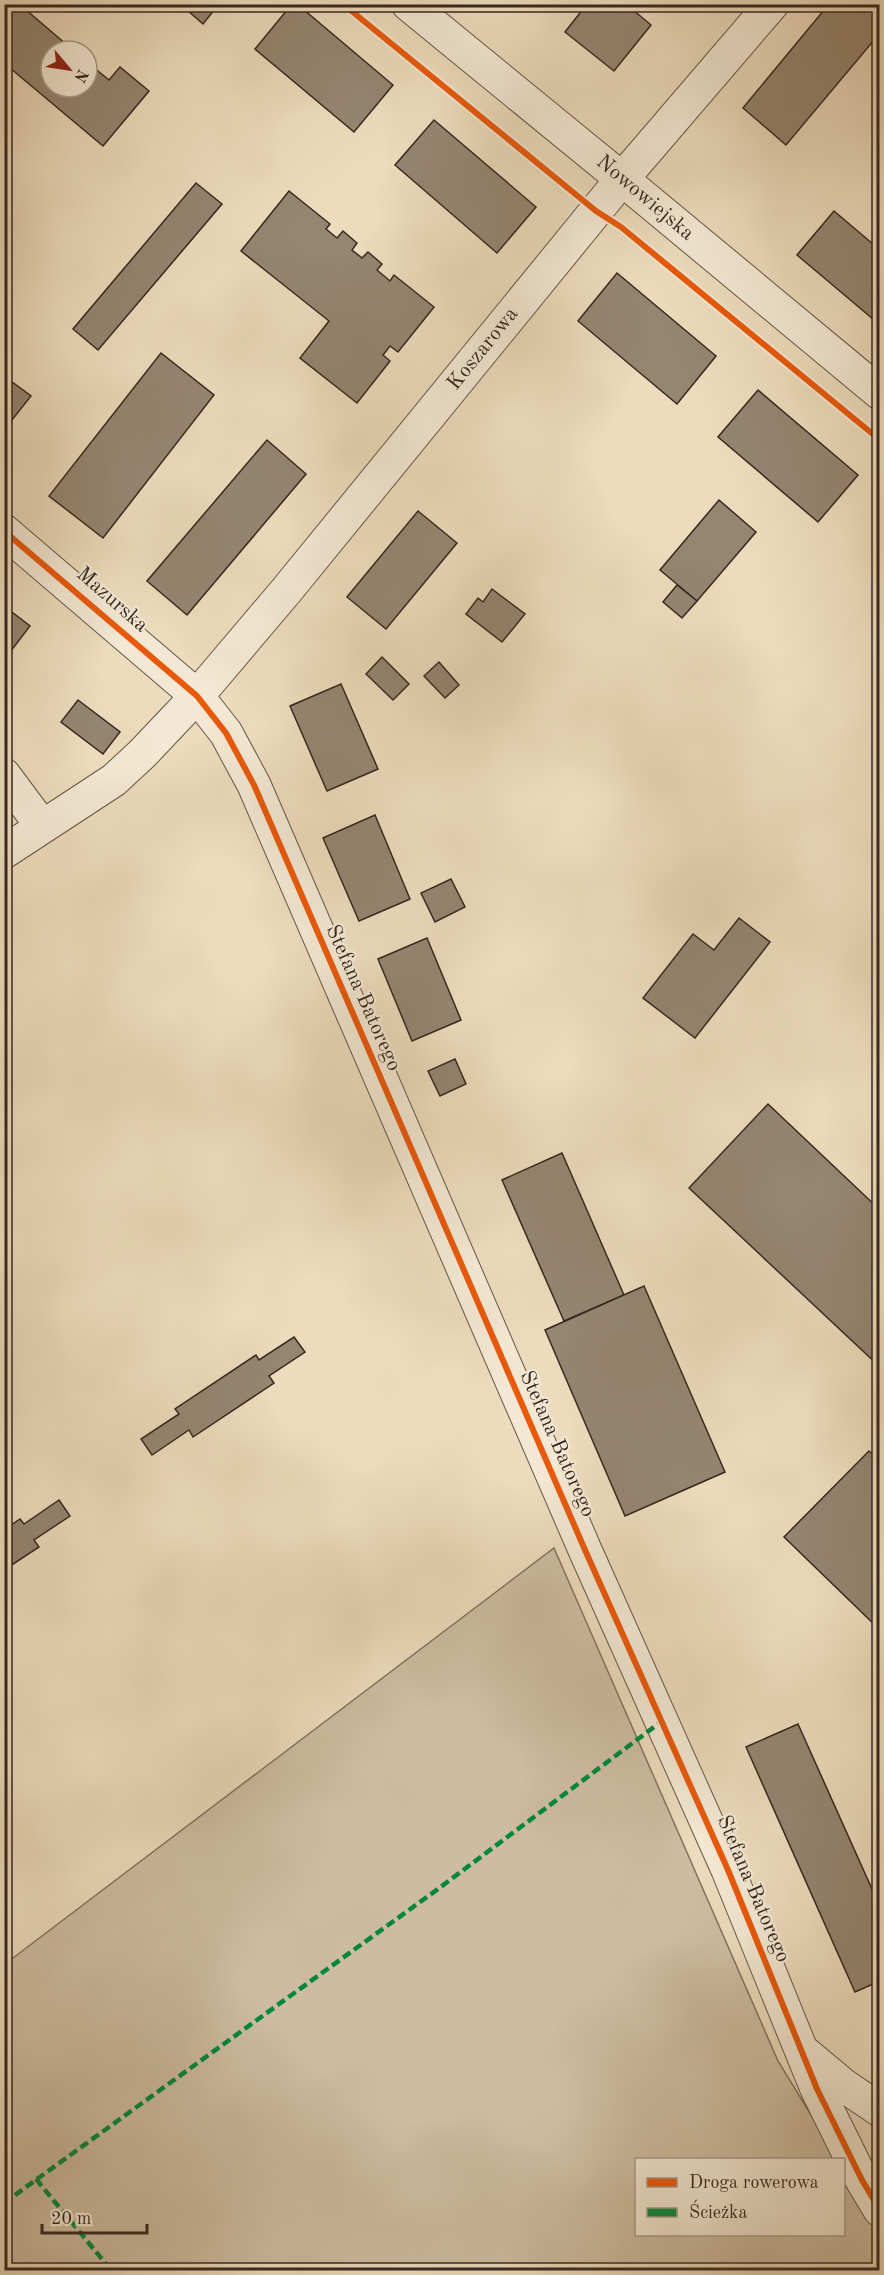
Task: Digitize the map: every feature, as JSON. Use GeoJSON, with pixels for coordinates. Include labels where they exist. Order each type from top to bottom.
{"type":"FeatureCollection","features":[{"type":"Feature","properties":{"kind":"street","name":"Nowowiejska"},"geometry":{"type":"LineString","coordinates":[[408,4],[622,178],[879,393]]}},
{"type":"Feature","properties":{"kind":"street","name":"Koszarowa"},"geometry":{"type":"LineString","coordinates":[[4,852],[114,780],[197,696],[294,582],[622,178],[772,4]]}},
{"type":"Feature","properties":{"kind":"street","name":"Mazurska"},"geometry":{"type":"LineString","coordinates":[[4,531],[197,696]]}},
{"type":"Feature","properties":{"kind":"street","name":"Stefana Batorego"},"geometry":{"type":"LineString","coordinates":[[197,696],[226,733],[254,785],[571,1517],[728,1870],[802,2051],[837,2129],[879,2210]]}},
{"type":"Feature","properties":{"kind":"street"},"geometry":{"type":"LineString","coordinates":[[4,775],[42,826]]}},
{"type":"Feature","properties":{"kind":"street"},"geometry":{"type":"LineString","coordinates":[[802,2051],[843,2085],[879,2110]]}},
{"type":"Feature","properties":{"kind":"shaded area"},"geometry":{"type":"Polygon","coordinates":[[[554,1548],[778,2061],[837,2158],[635,2158],[635,2236],[845,2236],[845,2170],[879,2227],[879,2270],[5,2270],[5,1964],[554,1548]]]}},
{"type":"Feature","properties":{"kind":"building"},"geometry":{"type":"Polygon","coordinates":[[[4,4],[19,4],[60,39],[39,39],[39,92],[4,63],[4,4]]]}},
{"type":"Feature","properties":{"kind":"building"},"geometry":{"type":"Polygon","coordinates":[[[180,4],[219,4],[203,24],[180,4]]]}},
{"type":"Feature","properties":{"kind":"building"},"geometry":{"type":"Polygon","coordinates":[[[292,4],[297,4],[393,85],[354,132],[255,49],[292,4]]]}},
{"type":"Feature","properties":{"kind":"building"},"geometry":{"type":"Polygon","coordinates":[[[587,4],[626,4],[651,25],[614,71],[565,32],[587,4]]]}},
{"type":"Feature","properties":{"kind":"building"},"geometry":{"type":"Polygon","coordinates":[[[829,4],[870,4],[880,12],[880,33],[786,145],[743,108],[829,4]]]}},
{"type":"Feature","properties":{"kind":"building"},"geometry":{"type":"Polygon","coordinates":[[[120,67],[149,91],[103,146],[47,99],[99,99],[99,72],[109,80],[120,67]]]}},
{"type":"Feature","properties":{"kind":"building"},"geometry":{"type":"Polygon","coordinates":[[[434,120],[536,207],[497,253],[395,165],[434,120]]]}},
{"type":"Feature","properties":{"kind":"building"},"geometry":{"type":"Polygon","coordinates":[[[196,183],[222,204],[98,350],[73,329],[196,183]]]}},
{"type":"Feature","properties":{"kind":"building"},"geometry":{"type":"Polygon","coordinates":[[[289,191],[330,224],[326,229],[337,238],[343,231],[357,243],[352,250],[362,258],[368,252],[382,264],[377,270],[390,281],[394,275],[434,307],[398,352],[390,346],[383,355],[390,361],[357,403],[300,358],[329,321],[241,251],[289,191]]]}},
{"type":"Feature","properties":{"kind":"building"},"geometry":{"type":"Polygon","coordinates":[[[834,211],[880,250],[880,325],[797,255],[834,211]]]}},
{"type":"Feature","properties":{"kind":"building"},"geometry":{"type":"Polygon","coordinates":[[[617,273],[716,356],[677,404],[578,321],[617,273]]]}},
{"type":"Feature","properties":{"kind":"building"},"geometry":{"type":"Polygon","coordinates":[[[161,353],[214,395],[103,538],[49,496],[161,353]]]}},
{"type":"Feature","properties":{"kind":"building"},"geometry":{"type":"Polygon","coordinates":[[[4,376],[31,396],[4,430],[4,376]]]}},
{"type":"Feature","properties":{"kind":"building"},"geometry":{"type":"Polygon","coordinates":[[[758,390],[858,475],[818,522],[718,437],[758,390]]]}},
{"type":"Feature","properties":{"kind":"building"},"geometry":{"type":"Polygon","coordinates":[[[267,440],[306,474],[187,615],[147,581],[267,440]]]}},
{"type":"Feature","properties":{"kind":"building"},"geometry":{"type":"Polygon","coordinates":[[[719,500],[756,532],[697,601],[660,570],[719,500]]]}},
{"type":"Feature","properties":{"kind":"building"},"geometry":{"type":"Polygon","coordinates":[[[418,511],[457,543],[386,629],[347,597],[418,511]]]}},
{"type":"Feature","properties":{"kind":"building"},"geometry":{"type":"Polygon","coordinates":[[[677,585],[697,601],[682,618],[663,602],[677,585]]]}},
{"type":"Feature","properties":{"kind":"building"},"geometry":{"type":"Polygon","coordinates":[[[492,589],[525,614],[502,642],[466,614],[478,598],[483,602],[492,589]]]}},
{"type":"Feature","properties":{"kind":"building"},"geometry":{"type":"Polygon","coordinates":[[[4,606],[30,626],[4,660],[4,606]]]}},
{"type":"Feature","properties":{"kind":"building"},"geometry":{"type":"Polygon","coordinates":[[[382,657],[409,684],[393,700],[366,674],[382,657]]]}},
{"type":"Feature","properties":{"kind":"building"},"geometry":{"type":"Polygon","coordinates":[[[439,662],[459,685],[445,698],[424,676],[439,662]]]}},
{"type":"Feature","properties":{"kind":"building"},"geometry":{"type":"Polygon","coordinates":[[[341,684],[378,769],[327,791],[290,706],[341,684]]]}},
{"type":"Feature","properties":{"kind":"building"},"geometry":{"type":"Polygon","coordinates":[[[78,700],[120,732],[103,754],[61,722],[78,700]]]}},
{"type":"Feature","properties":{"kind":"building"},"geometry":{"type":"Polygon","coordinates":[[[375,815],[410,899],[359,921],[323,838],[375,815]]]}},
{"type":"Feature","properties":{"kind":"building"},"geometry":{"type":"Polygon","coordinates":[[[451,879],[465,907],[435,922],[421,893],[451,879]]]}},
{"type":"Feature","properties":{"kind":"building"},"geometry":{"type":"Polygon","coordinates":[[[739,918],[770,942],[695,1038],[643,998],[693,934],[714,950],[739,918]]]}},
{"type":"Feature","properties":{"kind":"building"},"geometry":{"type":"Polygon","coordinates":[[[427,938],[461,1020],[412,1041],[378,959],[427,938]]]}},
{"type":"Feature","properties":{"kind":"building"},"geometry":{"type":"Polygon","coordinates":[[[455,1059],[466,1084],[440,1096],[428,1071],[455,1059]]]}},
{"type":"Feature","properties":{"kind":"building"},"geometry":{"type":"Polygon","coordinates":[[[768,1104],[880,1210],[880,1367],[689,1188],[768,1104]]]}},
{"type":"Feature","properties":{"kind":"building"},"geometry":{"type":"Polygon","coordinates":[[[562,1153],[624,1295],[564,1321],[502,1180],[562,1153]]]}},
{"type":"Feature","properties":{"kind":"building"},"geometry":{"type":"Polygon","coordinates":[[[644,1286],[725,1472],[625,1516],[545,1330],[644,1286]]]}},
{"type":"Feature","properties":{"kind":"building"},"geometry":{"type":"Polygon","coordinates":[[[294,1337],[305,1352],[269,1376],[274,1383],[193,1437],[189,1430],[152,1455],[141,1439],[179,1414],[175,1409],[256,1355],[259,1360],[294,1337]]]}},
{"type":"Feature","properties":{"kind":"building"},"geometry":{"type":"Polygon","coordinates":[[[869,1451],[880,1461],[880,1630],[784,1537],[869,1451]]]}},
{"type":"Feature","properties":{"kind":"building"},"geometry":{"type":"Polygon","coordinates":[[[59,1500],[70,1516],[34,1540],[39,1547],[4,1570],[4,1530],[20,1519],[24,1524],[59,1500]]]}},
{"type":"Feature","properties":{"kind":"building"},"geometry":{"type":"Polygon","coordinates":[[[798,1724],[880,1907],[880,1981],[855,1992],[746,1747],[798,1724]]]}},
{"type":"Feature","properties":{"kind":"marked path"},"geometry":{"type":"LineString","coordinates":[[4,2203],[438,1889],[662,1721]]}},
{"type":"Feature","properties":{"kind":"marked path"},"geometry":{"type":"LineString","coordinates":[[36,2179],[111,2270]]}},
{"type":"Feature","properties":{"kind":"cycle path"},"geometry":{"type":"LineString","coordinates":[[343,4],[596,211],[621,227],[880,440]]}},
{"type":"Feature","properties":{"kind":"cycle path"},"geometry":{"type":"LineString","coordinates":[[4,531],[197,696],[226,733],[254,785],[585,1550],[728,1870],[817,2089],[862,2180],[880,2210]]}}]}
